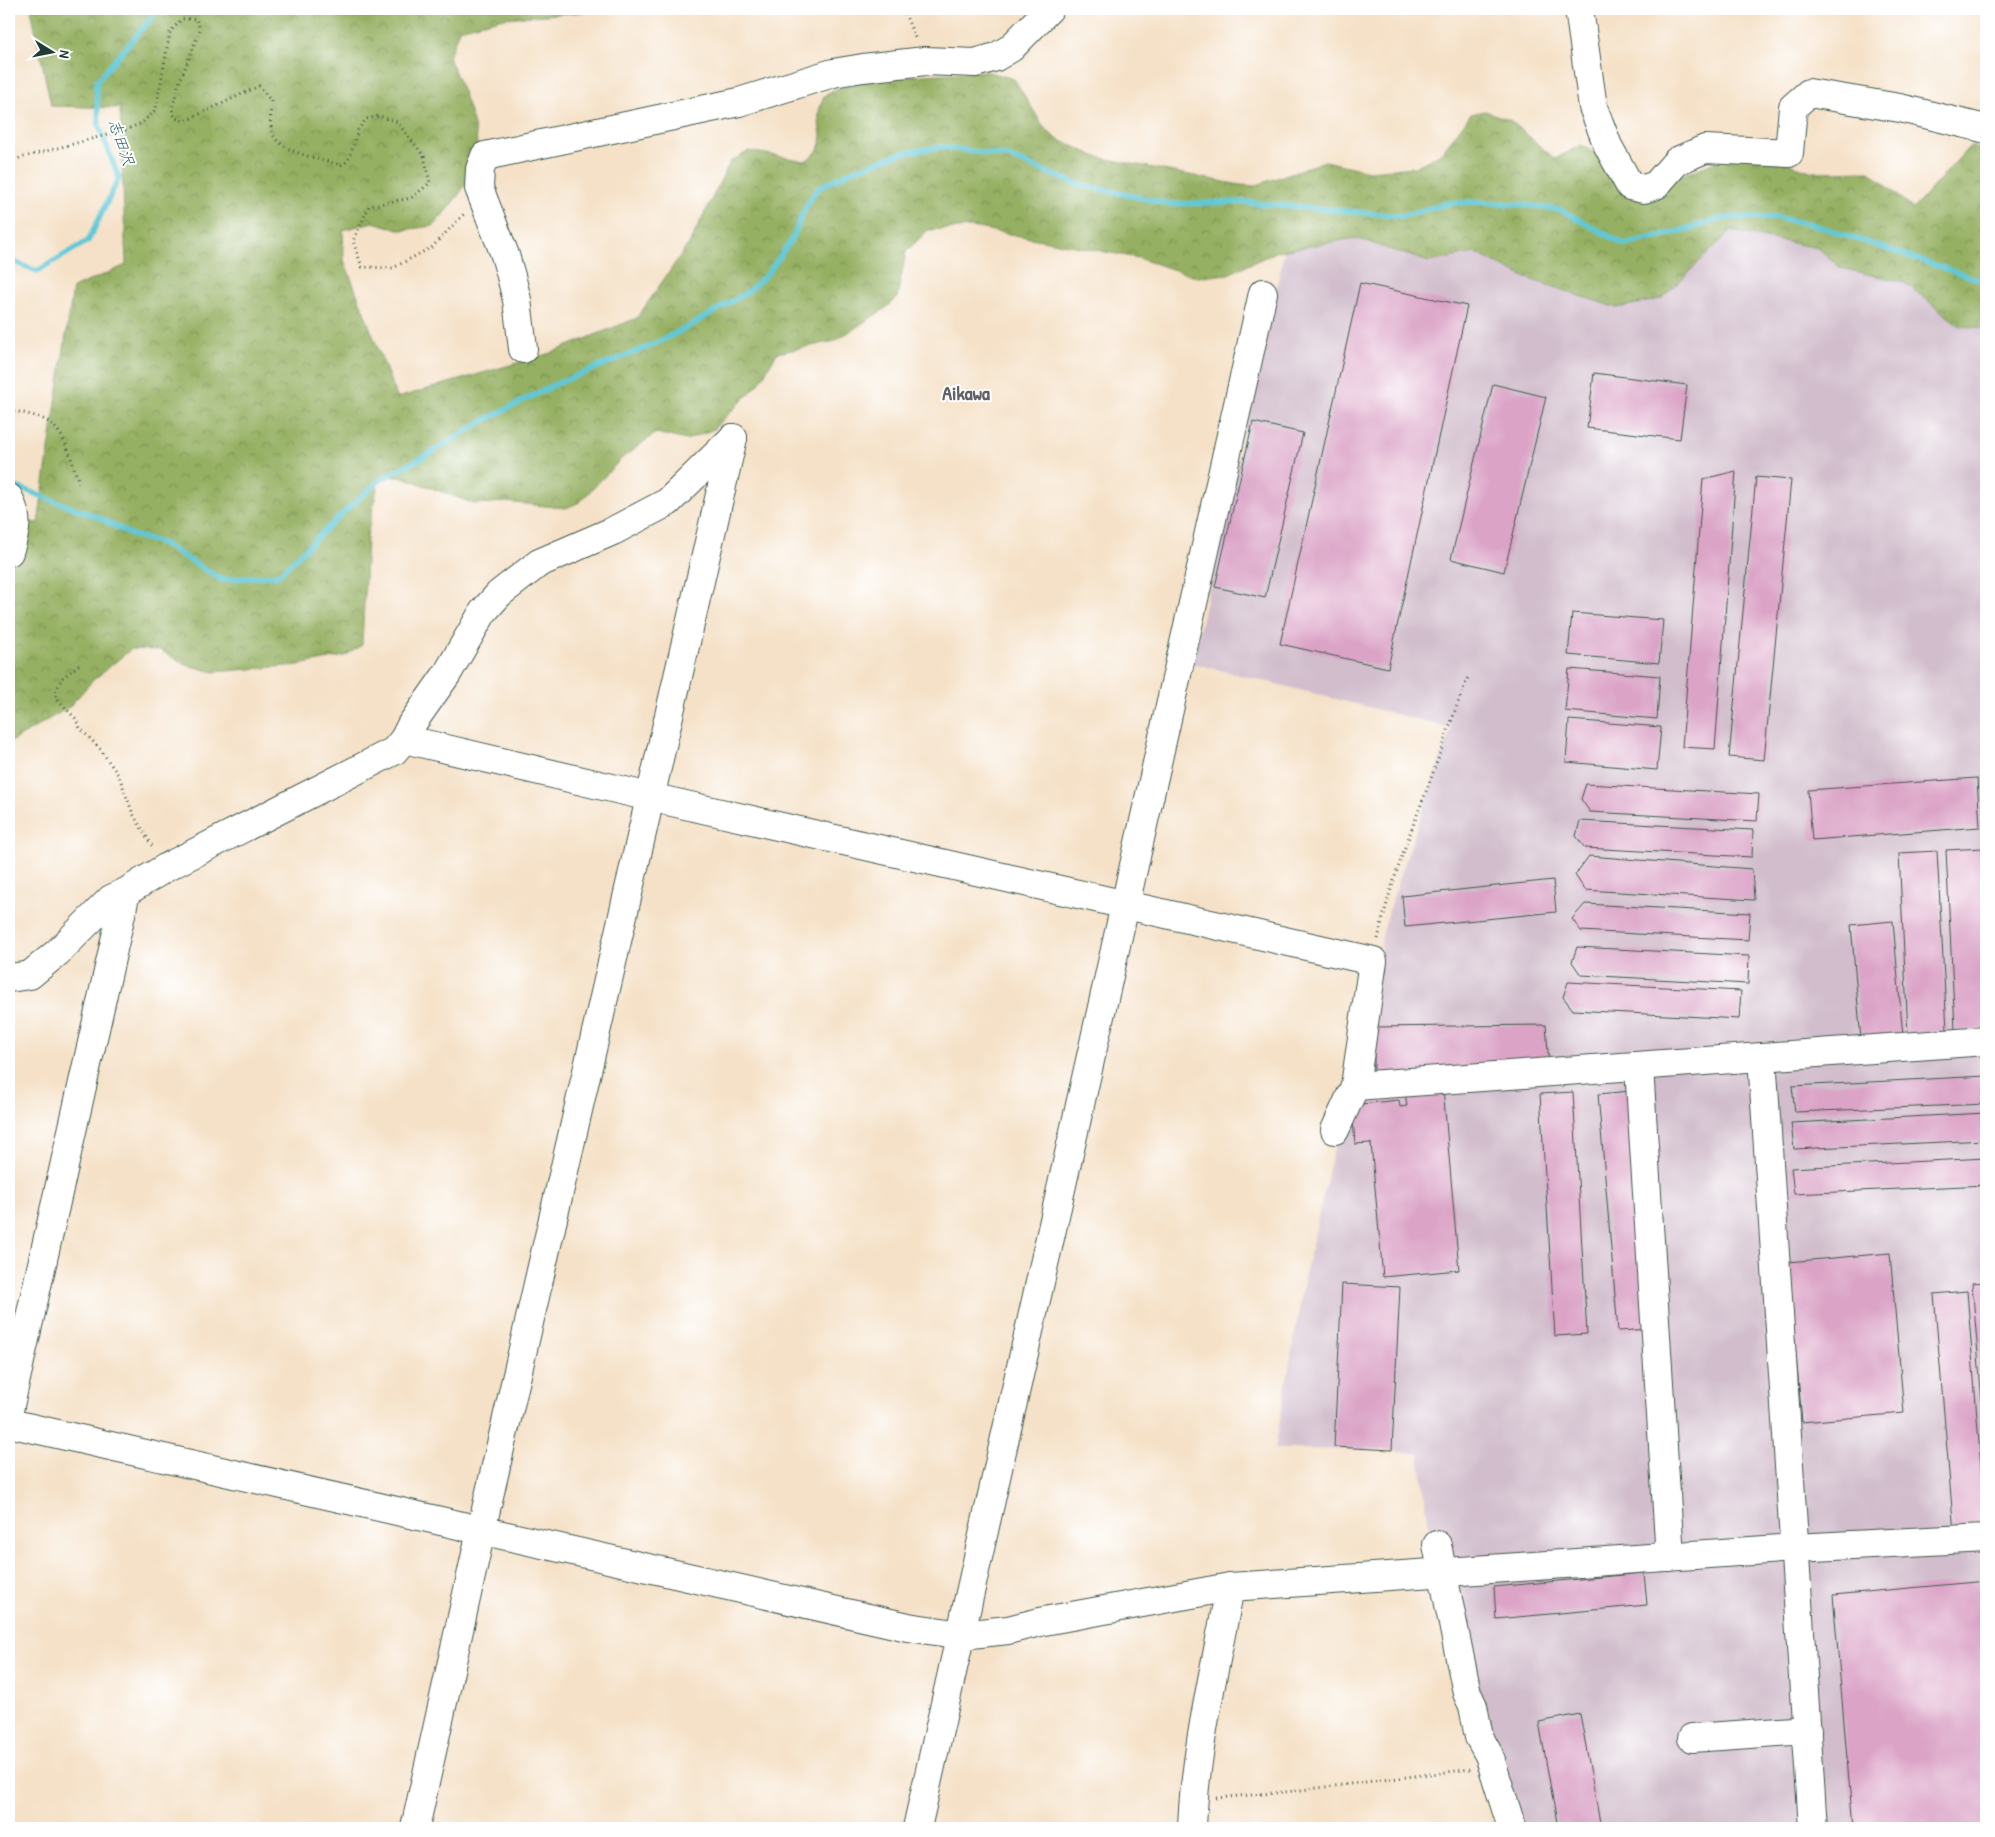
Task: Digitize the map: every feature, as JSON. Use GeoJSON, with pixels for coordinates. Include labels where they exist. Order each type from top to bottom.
{"type":"FeatureCollection","features":[{"type":"Feature","properties":{"kind":"street"},"geometry":{"type":"LineString","coordinates":[[523,349],[517,300],[511,276],[505,255],[479,188],[480,169],[485,156],[739,102],[833,74],[863,68],[925,62],[975,63],[996,56],[1011,48],[1049,9]]}},
{"type":"Feature","properties":{"kind":"street"},"geometry":{"type":"LineString","coordinates":[[1579,9],[1593,107],[1608,146],[1630,186],[1644,188],[1656,185],[1677,161],[1705,149],[1789,153],[1793,107],[1808,93],[1900,108],[1986,129]]}},
{"type":"Feature","properties":{"kind":"street"},"geometry":{"type":"LineString","coordinates":[[917,1828],[1263,293]]}},
{"type":"Feature","properties":{"kind":"street"},"geometry":{"type":"LineString","coordinates":[[9,978],[30,975],[58,952],[111,899],[167,867],[394,750],[404,739],[411,725],[446,674],[483,612],[499,594],[538,563],[613,531],[668,502],[732,438],[481,1531],[415,1828]]}},
{"type":"Feature","properties":{"kind":"street"},"geometry":{"type":"LineString","coordinates":[[9,498],[17,524],[9,552]]}},
{"type":"Feature","properties":{"kind":"street"},"geometry":{"type":"LineString","coordinates":[[404,739],[1373,962],[1355,1086],[1335,1130]]}},
{"type":"Feature","properties":{"kind":"street"},"geometry":{"type":"LineString","coordinates":[[9,1410],[126,892]]}},
{"type":"Feature","properties":{"kind":"street"},"geometry":{"type":"LineString","coordinates":[[1355,1086],[1639,1067],[1986,1040]]}},
{"type":"Feature","properties":{"kind":"street"},"geometry":{"type":"LineString","coordinates":[[1762,1057],[1813,1828]]}},
{"type":"Feature","properties":{"kind":"street"},"geometry":{"type":"LineString","coordinates":[[1639,1067],[1670,1557]]}},
{"type":"Feature","properties":{"kind":"street"},"geometry":{"type":"LineString","coordinates":[[9,1423],[908,1627],[962,1635],[1008,1630],[1044,1621],[1230,1587],[1795,1548],[1986,1538]]}},
{"type":"Feature","properties":{"kind":"street"},"geometry":{"type":"LineString","coordinates":[[1437,1545],[1467,1693],[1473,1706],[1479,1736],[1489,1755],[1512,1828]]}},
{"type":"Feature","properties":{"kind":"street"},"geometry":{"type":"LineString","coordinates":[[1192,1828],[1193,1800],[1199,1756],[1230,1587]]}},
{"type":"Feature","properties":{"kind":"street"},"geometry":{"type":"LineString","coordinates":[[1692,1738],[1807,1730]]}},
{"type":"Feature","properties":{"kind":"path"},"geometry":{"type":"LineString","coordinates":[[903,9],[925,62]]}},
{"type":"Feature","properties":{"kind":"path"},"geometry":{"type":"LineString","coordinates":[[9,161],[116,132],[142,123],[156,109],[170,32],[182,19],[196,20],[200,30],[178,86],[172,108],[175,118],[185,121],[260,86],[271,101],[271,123],[275,138],[286,147],[341,165],[348,161],[358,130],[366,119],[379,116],[397,122],[424,156],[430,183],[411,198],[369,206],[353,241],[362,267],[394,268],[432,247],[465,213],[479,188]]}},
{"type":"Feature","properties":{"kind":"path"},"geometry":{"type":"LineString","coordinates":[[9,410],[42,419],[58,430],[65,443],[80,487]]}},
{"type":"Feature","properties":{"kind":"path"},"geometry":{"type":"LineString","coordinates":[[79,666],[62,678],[56,691],[56,698],[75,718],[80,728],[100,749],[119,776],[133,814],[152,847],[167,867]]}},
{"type":"Feature","properties":{"kind":"path"},"geometry":{"type":"LineString","coordinates":[[1373,962],[1382,920],[1406,846],[1446,732],[1468,677]]}},
{"type":"Feature","properties":{"kind":"path"},"geometry":{"type":"LineString","coordinates":[[1193,1800],[1284,1792],[1492,1767]]}},
{"type":"Feature","properties":{"kind":"shaded area"},"geometry":{"type":"Polygon","coordinates":[[[1329,228],[1731,231],[1803,235],[1986,296],[1986,1828],[1517,1828],[1434,1562],[1419,1454],[1392,1450],[1275,1449],[1305,1275],[1334,1148],[1352,1099],[1372,1034],[1382,936],[1392,900],[1451,728],[1192,663],[1286,245],[1329,228]]]}},
{"type":"Feature","properties":{"kind":"green space"},"geometry":{"type":"Polygon","coordinates":[[[31,9],[625,9],[504,18],[459,29],[449,57],[469,108],[476,136],[476,161],[469,179],[458,196],[433,226],[402,230],[373,222],[343,230],[344,260],[397,398],[548,354],[637,318],[690,242],[730,162],[749,151],[805,161],[813,155],[821,144],[819,112],[824,96],[836,89],[878,78],[985,71],[1014,79],[1045,129],[1057,139],[1097,157],[1240,185],[1254,186],[1325,161],[1369,171],[1415,167],[1441,153],[1471,114],[1485,111],[1510,120],[1555,159],[1581,145],[1595,152],[1621,188],[1649,188],[1731,156],[1760,154],[1813,172],[1870,171],[1913,209],[1970,146],[1986,151],[1986,328],[1960,326],[1904,282],[1841,268],[1818,248],[1731,231],[1661,299],[1617,308],[1529,279],[1475,253],[1429,262],[1355,238],[1276,252],[1228,274],[1197,277],[1138,258],[972,227],[928,230],[906,252],[897,298],[886,308],[835,341],[777,353],[758,385],[714,429],[686,440],[656,433],[622,458],[580,502],[566,508],[505,502],[475,504],[405,478],[390,476],[378,484],[367,536],[362,645],[345,656],[298,665],[214,672],[186,665],[160,650],[131,649],[92,681],[69,707],[9,743],[9,518],[38,523],[73,288],[126,265],[120,108],[51,106],[31,9]]]}},
{"type":"Feature","properties":{"kind":"building"},"geometry":{"type":"Polygon","coordinates":[[[1360,283],[1467,306],[1388,668],[1280,644],[1360,283]]]}},
{"type":"Feature","properties":{"kind":"building"},"geometry":{"type":"Polygon","coordinates":[[[1594,373],[1687,385],[1680,439],[1587,428],[1594,373]]]}},
{"type":"Feature","properties":{"kind":"building"},"geometry":{"type":"Polygon","coordinates":[[[1493,384],[1546,397],[1504,572],[1451,559],[1493,384]]]}},
{"type":"Feature","properties":{"kind":"building"},"geometry":{"type":"Polygon","coordinates":[[[1253,422],[1303,433],[1265,598],[1215,587],[1253,422]]]}},
{"type":"Feature","properties":{"kind":"building"},"geometry":{"type":"Polygon","coordinates":[[[1736,471],[1715,749],[1682,747],[1703,479],[1736,471]]]}},
{"type":"Feature","properties":{"kind":"building"},"geometry":{"type":"Polygon","coordinates":[[[1756,477],[1791,480],[1764,760],[1729,757],[1756,477]]]}},
{"type":"Feature","properties":{"kind":"building"},"geometry":{"type":"Polygon","coordinates":[[[1572,613],[1663,620],[1659,663],[1568,655],[1572,613]]]}},
{"type":"Feature","properties":{"kind":"building"},"geometry":{"type":"Polygon","coordinates":[[[1569,669],[1660,676],[1657,719],[1565,711],[1569,669]]]}},
{"type":"Feature","properties":{"kind":"building"},"geometry":{"type":"Polygon","coordinates":[[[1569,720],[1661,727],[1657,770],[1566,762],[1569,720]]]}},
{"type":"Feature","properties":{"kind":"building"},"geometry":{"type":"Polygon","coordinates":[[[1977,778],[1980,827],[1812,840],[1808,790],[1977,778]]]}},
{"type":"Feature","properties":{"kind":"building"},"geometry":{"type":"Polygon","coordinates":[[[1586,784],[1759,794],[1757,821],[1590,812],[1581,799],[1586,784]]]}},
{"type":"Feature","properties":{"kind":"building"},"geometry":{"type":"Polygon","coordinates":[[[1580,821],[1753,830],[1752,857],[1585,848],[1576,836],[1580,821]]]}},
{"type":"Feature","properties":{"kind":"building"},"geometry":{"type":"Polygon","coordinates":[[[1983,848],[1986,909],[1986,1028],[1955,1030],[1946,850],[1983,848]]]}},
{"type":"Feature","properties":{"kind":"building"},"geometry":{"type":"Polygon","coordinates":[[[1937,851],[1947,1030],[1908,1033],[1899,853],[1937,851]]]}},
{"type":"Feature","properties":{"kind":"building"},"geometry":{"type":"Polygon","coordinates":[[[1589,856],[1752,869],[1754,900],[1585,890],[1575,875],[1589,856]]]}},
{"type":"Feature","properties":{"kind":"building"},"geometry":{"type":"Polygon","coordinates":[[[1553,880],[1556,912],[1405,927],[1402,896],[1553,880]]]}},
{"type":"Feature","properties":{"kind":"building"},"geometry":{"type":"Polygon","coordinates":[[[1585,904],[1750,913],[1748,940],[1581,931],[1572,919],[1585,904]]]}},
{"type":"Feature","properties":{"kind":"building"},"geometry":{"type":"Polygon","coordinates":[[[1893,921],[1903,1037],[1861,1040],[1851,925],[1893,921]]]}},
{"type":"Feature","properties":{"kind":"building"},"geometry":{"type":"Polygon","coordinates":[[[1577,947],[1749,956],[1748,984],[1581,975],[1572,962],[1577,947]]]}},
{"type":"Feature","properties":{"kind":"building"},"geometry":{"type":"Polygon","coordinates":[[[1568,982],[1741,991],[1739,1019],[1573,1010],[1563,997],[1568,982]]]}},
{"type":"Feature","properties":{"kind":"building"},"geometry":{"type":"Polygon","coordinates":[[[1546,1025],[1549,1065],[1374,1074],[1374,1027],[1546,1025]]]}},
{"type":"Feature","properties":{"kind":"building"},"geometry":{"type":"Polygon","coordinates":[[[1986,1076],[1986,1104],[1795,1112],[1792,1086],[1986,1076]]]}},
{"type":"Feature","properties":{"kind":"building"},"geometry":{"type":"Polygon","coordinates":[[[1443,1088],[1459,1270],[1383,1277],[1371,1143],[1355,1144],[1352,1105],[1399,1100],[1400,1107],[1407,1106],[1405,1092],[1443,1088]]]}},
{"type":"Feature","properties":{"kind":"building"},"geometry":{"type":"Polygon","coordinates":[[[1631,1091],[1651,1329],[1618,1331],[1598,1094],[1631,1091]]]}},
{"type":"Feature","properties":{"kind":"building"},"geometry":{"type":"Polygon","coordinates":[[[1573,1092],[1587,1334],[1555,1336],[1540,1094],[1573,1092]]]}},
{"type":"Feature","properties":{"kind":"building"},"geometry":{"type":"Polygon","coordinates":[[[1986,1113],[1986,1140],[1794,1149],[1791,1123],[1986,1113]]]}},
{"type":"Feature","properties":{"kind":"building"},"geometry":{"type":"Polygon","coordinates":[[[1986,1158],[1986,1185],[1794,1194],[1791,1168],[1986,1158]]]}},
{"type":"Feature","properties":{"kind":"building"},"geometry":{"type":"Polygon","coordinates":[[[1890,1253],[1904,1413],[1802,1422],[1788,1262],[1890,1253]]]}},
{"type":"Feature","properties":{"kind":"building"},"geometry":{"type":"Polygon","coordinates":[[[1986,1282],[1986,1439],[1985,1439],[1972,1283],[1986,1282]]]}},
{"type":"Feature","properties":{"kind":"building"},"geometry":{"type":"Polygon","coordinates":[[[1342,1284],[1400,1287],[1392,1450],[1334,1447],[1342,1284]]]}},
{"type":"Feature","properties":{"kind":"building"},"geometry":{"type":"Polygon","coordinates":[[[1967,1291],[1986,1531],[1954,1533],[1934,1294],[1967,1291]]]}},
{"type":"Feature","properties":{"kind":"building"},"geometry":{"type":"Polygon","coordinates":[[[1644,1573],[1647,1605],[1496,1619],[1494,1587],[1644,1573]]]}},
{"type":"Feature","properties":{"kind":"building"},"geometry":{"type":"Polygon","coordinates":[[[1986,1581],[1986,1828],[1853,1828],[1833,1595],[1986,1581]]]}},
{"type":"Feature","properties":{"kind":"building"},"geometry":{"type":"Polygon","coordinates":[[[1580,1714],[1601,1828],[1558,1828],[1539,1722],[1580,1714]]]}},
{"type":"Feature","properties":{"kind":"waterway","name":"志田沢"},"geometry":{"type":"LineString","coordinates":[[9,260],[37,271],[88,241],[119,178],[99,126],[96,82],[159,9]]}},
{"type":"Feature","properties":{"kind":"waterway"},"geometry":{"type":"LineString","coordinates":[[9,484],[98,517],[132,535],[162,543],[222,580],[278,575],[380,480],[432,452],[483,421],[556,384],[650,346],[688,327],[746,293],[768,273],[792,239],[806,206],[818,188],[854,170],[902,153],[942,147],[1006,156],[1077,184],[1170,204],[1244,202],[1401,216],[1450,203],[1480,202],[1526,205],[1561,210],[1624,244],[1677,232],[1724,218],[1775,217],[1815,225],[1986,282]]}},
{"type":"Feature","properties":{"kind":"district","name":"Aikawa"},"geometry":{"type":"Point","coordinates":[966,392]}}]}
